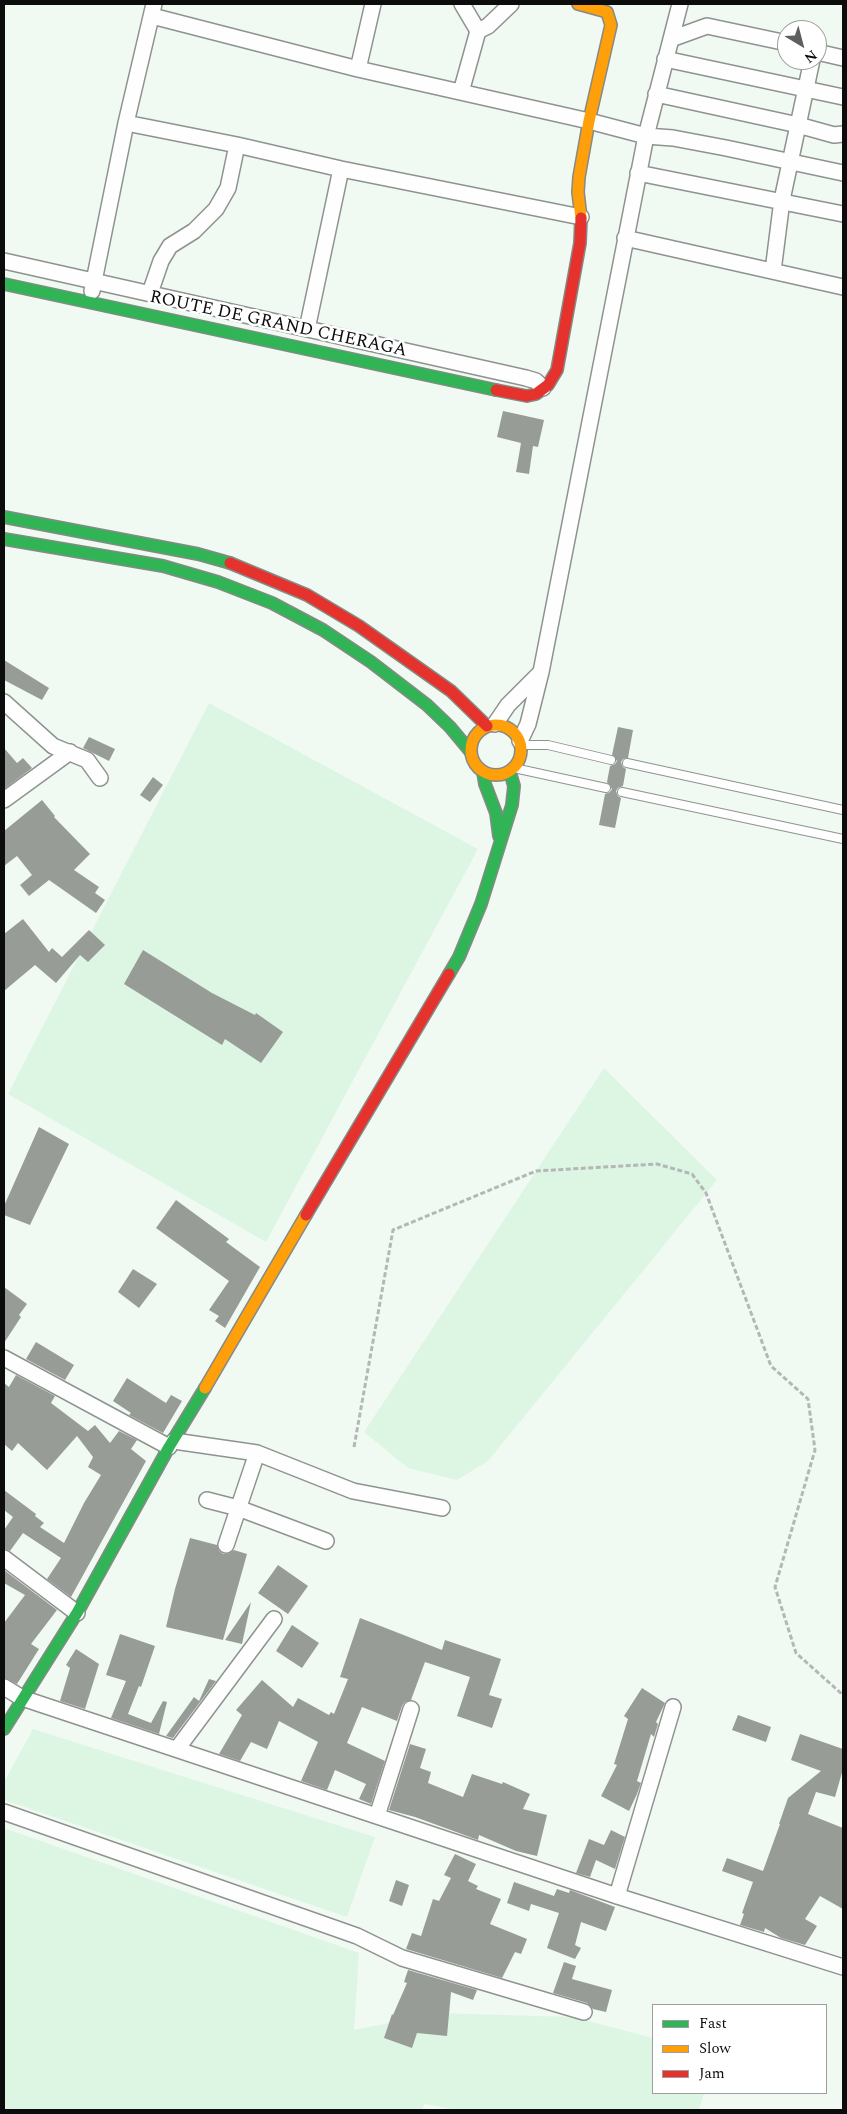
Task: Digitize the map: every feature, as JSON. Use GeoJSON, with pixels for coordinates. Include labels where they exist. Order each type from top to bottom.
{"type":"FeatureCollection","features":[{"type":"Feature","properties":{"kind":"street"},"geometry":{"type":"LineString","coordinates":[[358,69],[374,4]]}},
{"type":"Feature","properties":{"kind":"street"},"geometry":{"type":"LineString","coordinates":[[462,4],[478,31]]}},
{"type":"Feature","properties":{"kind":"street"},"geometry":{"type":"LineString","coordinates":[[460,92],[478,31],[488,26],[511,4]]}},
{"type":"Feature","properties":{"kind":"street"},"geometry":{"type":"LineString","coordinates":[[4,261],[526,378],[536,381],[543,388],[552,380],[556,370],[580,243],[579,177],[610,25],[607,12],[600,8],[578,4]]}},
{"type":"Feature","properties":{"kind":"street"},"geometry":{"type":"LineString","coordinates":[[4,539],[163,566],[218,582],[272,603],[323,630],[371,662],[427,705],[450,727],[470,751],[476,766],[483,772],[499,775],[512,770],[519,760],[520,743],[528,724],[541,672],[638,173],[656,94],[680,4]]}},
{"type":"Feature","properties":{"kind":"street"},"geometry":{"type":"LineString","coordinates":[[90,303],[126,124],[153,10],[358,69],[589,121],[646,136],[709,144],[843,173]]}},
{"type":"Feature","properties":{"kind":"street"},"geometry":{"type":"LineString","coordinates":[[671,39],[707,26],[777,41]]}},
{"type":"Feature","properties":{"kind":"street"},"geometry":{"type":"LineString","coordinates":[[827,54],[843,58]]}},
{"type":"Feature","properties":{"kind":"street"},"geometry":{"type":"LineString","coordinates":[[665,59],[843,97]]}},
{"type":"Feature","properties":{"kind":"street"},"geometry":{"type":"LineString","coordinates":[[773,271],[782,200],[810,70]]}},
{"type":"Feature","properties":{"kind":"street"},"geometry":{"type":"LineString","coordinates":[[656,94],[798,125],[834,135],[843,134]]}},
{"type":"Feature","properties":{"kind":"street"},"geometry":{"type":"LineString","coordinates":[[126,124],[237,145],[341,169],[581,217]]}},
{"type":"Feature","properties":{"kind":"street"},"geometry":{"type":"LineString","coordinates":[[150,293],[160,261],[170,246],[194,230],[216,209],[228,188],[237,145]]}},
{"type":"Feature","properties":{"kind":"street"},"geometry":{"type":"LineString","coordinates":[[307,329],[341,169]]}},
{"type":"Feature","properties":{"kind":"street"},"geometry":{"type":"LineString","coordinates":[[638,173],[782,200],[843,214]]}},
{"type":"Feature","properties":{"kind":"street"},"geometry":{"type":"LineString","coordinates":[[625,238],[836,285],[843,273]]}},
{"type":"Feature","properties":{"kind":"street","name":"ROUTE DE GRAND CHERAGA"},"geometry":{"type":"LineString","coordinates":[[4,284],[527,396],[536,394],[543,388]]}},
{"type":"Feature","properties":{"kind":"street"},"geometry":{"type":"LineString","coordinates":[[4,517],[198,554],[244,568],[280,583],[325,605],[359,626],[451,691],[491,725],[510,729],[520,743]]}},
{"type":"Feature","properties":{"kind":"street"},"geometry":{"type":"LineString","coordinates":[[470,751],[473,739],[481,729],[491,725],[508,704],[541,672]]}},
{"type":"Feature","properties":{"kind":"street"},"geometry":{"type":"LineString","coordinates":[[4,702],[53,746],[87,760],[100,778]]}},
{"type":"Feature","properties":{"kind":"street"},"geometry":{"type":"LineString","coordinates":[[4,800],[70,752]]}},
{"type":"Feature","properties":{"kind":"street"},"geometry":{"type":"LineString","coordinates":[[4,1729],[76,1613],[172,1444],[459,957],[481,904],[514,795],[512,770]]}},
{"type":"Feature","properties":{"kind":"street"},"geometry":{"type":"LineString","coordinates":[[483,772],[485,784],[496,813],[499,842]]}},
{"type":"Feature","properties":{"kind":"street"},"geometry":{"type":"LineString","coordinates":[[4,1358],[172,1444],[257,1453],[353,1491],[442,1508]]}},
{"type":"Feature","properties":{"kind":"street"},"geometry":{"type":"LineString","coordinates":[[226,1545],[257,1453]]}},
{"type":"Feature","properties":{"kind":"street"},"geometry":{"type":"LineString","coordinates":[[208,1500],[238,1508],[326,1541]]}},
{"type":"Feature","properties":{"kind":"street"},"geometry":{"type":"LineString","coordinates":[[4,1558],[76,1613]]}},
{"type":"Feature","properties":{"kind":"street"},"geometry":{"type":"LineString","coordinates":[[177,1749],[274,1619]]}},
{"type":"Feature","properties":{"kind":"street"},"geometry":{"type":"LineString","coordinates":[[4,1687],[22,1698],[616,1896],[843,1967]]}},
{"type":"Feature","properties":{"kind":"street"},"geometry":{"type":"LineString","coordinates":[[616,1896],[673,1707]]}},
{"type":"Feature","properties":{"kind":"street"},"geometry":{"type":"LineString","coordinates":[[377,1816],[411,1709]]}},
{"type":"Feature","properties":{"kind":"street"},"geometry":{"type":"LineString","coordinates":[[4,1812],[357,1936],[402,1958],[584,2012]]}},
{"type":"Feature","properties":{"kind":"lane"},"geometry":{"type":"LineString","coordinates":[[520,743],[548,745],[612,760]]}},
{"type":"Feature","properties":{"kind":"lane"},"geometry":{"type":"LineString","coordinates":[[627,763],[843,810]]}},
{"type":"Feature","properties":{"kind":"lane"},"geometry":{"type":"LineString","coordinates":[[512,770],[606,788]]}},
{"type":"Feature","properties":{"kind":"lane"},"geometry":{"type":"LineString","coordinates":[[622,792],[843,839]]}},
{"type":"Feature","properties":{"kind":"path"},"geometry":{"type":"LineString","coordinates":[[354,1447],[393,1230],[536,1171],[657,1164],[692,1174],[706,1193],[771,1366],[808,1399],[815,1450],[775,1587],[796,1653],[843,1695]]}},
{"type":"Feature","properties":{"kind":"green space"},"geometry":{"type":"Polygon","coordinates":[[[209,703],[478,849],[266,1242],[8,1094],[209,703]]]}},
{"type":"Feature","properties":{"kind":"green space"},"geometry":{"type":"Polygon","coordinates":[[[604,1068],[717,1180],[488,1461],[457,1480],[408,1468],[364,1432],[604,1068]]]}},
{"type":"Feature","properties":{"kind":"green space"},"geometry":{"type":"Polygon","coordinates":[[[33,1729],[375,1837],[347,1917],[4,1800],[4,1782],[33,1729]]]}},
{"type":"Feature","properties":{"kind":"green space"},"geometry":{"type":"Polygon","coordinates":[[[4,1828],[359,1953],[354,2030],[438,2013],[573,2017],[652,2038],[652,2094],[704,2094],[699,2110],[457,2110],[425,2104],[421,2110],[4,2110],[4,1828]]]}},
{"type":"Feature","properties":{"kind":"building"},"geometry":{"type":"Polygon","coordinates":[[[503,411],[544,420],[538,447],[533,446],[529,474],[516,472],[521,443],[497,437],[503,411]]]}},
{"type":"Feature","properties":{"kind":"building"},"geometry":{"type":"Polygon","coordinates":[[[4,660],[49,688],[42,700],[4,680],[4,660]]]}},
{"type":"Feature","properties":{"kind":"building"},"geometry":{"type":"Polygon","coordinates":[[[618,727],[633,730],[628,758],[623,759],[621,762],[626,769],[623,786],[616,791],[621,798],[615,828],[599,825],[605,794],[612,789],[607,782],[610,766],[617,761],[612,755],[618,727]]]}},
{"type":"Feature","properties":{"kind":"building"},"geometry":{"type":"Polygon","coordinates":[[[89,737],[115,749],[109,761],[83,748],[89,737]]]}},
{"type":"Feature","properties":{"kind":"building"},"geometry":{"type":"Polygon","coordinates":[[[4,748],[17,763],[23,758],[32,768],[4,789],[4,748]]]}},
{"type":"Feature","properties":{"kind":"building"},"geometry":{"type":"Polygon","coordinates":[[[153,777],[163,785],[150,802],[140,795],[153,777]]]}},
{"type":"Feature","properties":{"kind":"building"},"geometry":{"type":"Polygon","coordinates":[[[42,800],[54,817],[90,854],[74,870],[99,887],[95,893],[105,900],[96,913],[49,880],[29,896],[20,885],[32,875],[17,856],[4,866],[4,831],[42,800]]]}},
{"type":"Feature","properties":{"kind":"building"},"geometry":{"type":"Polygon","coordinates":[[[23,919],[49,952],[52,948],[62,957],[89,930],[105,945],[88,962],[80,955],[56,983],[35,965],[4,991],[4,934],[23,919]]]}},
{"type":"Feature","properties":{"kind":"building"},"geometry":{"type":"Polygon","coordinates":[[[143,950],[212,993],[255,1015],[256,1013],[283,1032],[261,1063],[225,1039],[222,1045],[124,984],[143,950]]]}},
{"type":"Feature","properties":{"kind":"building"},"geometry":{"type":"Polygon","coordinates":[[[39,1127],[69,1144],[30,1225],[4,1215],[4,1206],[39,1127]]]}},
{"type":"Feature","properties":{"kind":"building"},"geometry":{"type":"Polygon","coordinates":[[[176,1200],[229,1239],[226,1242],[260,1267],[225,1328],[215,1321],[219,1316],[209,1310],[229,1281],[156,1228],[176,1200]]]}},
{"type":"Feature","properties":{"kind":"building"},"geometry":{"type":"Polygon","coordinates":[[[133,1269],[157,1284],[139,1308],[118,1292],[133,1269]]]}},
{"type":"Feature","properties":{"kind":"building"},"geometry":{"type":"Polygon","coordinates":[[[4,1287],[27,1304],[4,1343],[4,1287]]]}},
{"type":"Feature","properties":{"kind":"building"},"geometry":{"type":"Polygon","coordinates":[[[36,1342],[74,1365],[65,1380],[26,1359],[36,1342]]]}},
{"type":"Feature","properties":{"kind":"building"},"geometry":{"type":"Polygon","coordinates":[[[16,1375],[55,1396],[51,1403],[88,1431],[95,1425],[110,1443],[119,1431],[137,1440],[131,1449],[146,1461],[71,1597],[47,1579],[61,1558],[23,1533],[10,1551],[4,1549],[4,1530],[13,1517],[4,1510],[4,1490],[36,1514],[35,1516],[44,1523],[40,1527],[64,1543],[84,1503],[101,1475],[88,1467],[93,1457],[77,1436],[47,1470],[18,1443],[12,1451],[4,1444],[4,1383],[9,1387],[16,1375]]]}},
{"type":"Feature","properties":{"kind":"building"},"geometry":{"type":"Polygon","coordinates":[[[127,1378],[166,1403],[171,1395],[182,1401],[163,1433],[129,1415],[131,1413],[113,1401],[127,1378]]]}},
{"type":"Feature","properties":{"kind":"building"},"geometry":{"type":"Polygon","coordinates":[[[190,1538],[217,1545],[219,1551],[223,1554],[228,1554],[234,1550],[247,1554],[223,1640],[166,1627],[190,1538]]]}},
{"type":"Feature","properties":{"kind":"building"},"geometry":{"type":"Polygon","coordinates":[[[278,1565],[308,1586],[288,1614],[258,1593],[278,1565]]]}},
{"type":"Feature","properties":{"kind":"building"},"geometry":{"type":"Polygon","coordinates":[[[4,1570],[57,1610],[31,1644],[39,1649],[17,1684],[4,1678],[4,1623],[25,1595],[4,1583],[4,1570]]]}},
{"type":"Feature","properties":{"kind":"building"},"geometry":{"type":"Polygon","coordinates":[[[251,1602],[242,1644],[225,1640],[251,1602]]]}},
{"type":"Feature","properties":{"kind":"building"},"geometry":{"type":"Polygon","coordinates":[[[360,1618],[442,1650],[445,1640],[501,1659],[489,1695],[502,1699],[492,1728],[457,1716],[470,1677],[425,1662],[411,1700],[405,1702],[402,1706],[397,1721],[362,1707],[347,1743],[385,1761],[371,1804],[359,1799],[366,1784],[335,1770],[327,1790],[301,1781],[318,1742],[279,1721],[267,1749],[251,1742],[240,1761],[219,1754],[242,1715],[236,1710],[262,1680],[293,1707],[298,1698],[329,1715],[331,1712],[334,1714],[348,1679],[340,1677],[360,1618]]]}},
{"type":"Feature","properties":{"kind":"building"},"geometry":{"type":"Polygon","coordinates":[[[292,1625],[319,1643],[302,1668],[276,1651],[292,1625]]]}},
{"type":"Feature","properties":{"kind":"building"},"geometry":{"type":"Polygon","coordinates":[[[120,1634],[155,1646],[141,1687],[139,1686],[128,1714],[151,1723],[163,1701],[167,1702],[159,1734],[111,1718],[126,1681],[106,1675],[120,1634]]]}},
{"type":"Feature","properties":{"kind":"building"},"geometry":{"type":"Polygon","coordinates":[[[76,1649],[99,1664],[85,1709],[60,1701],[70,1668],[66,1665],[76,1649]]]}},
{"type":"Feature","properties":{"kind":"building"},"geometry":{"type":"Polygon","coordinates":[[[209,1679],[216,1681],[173,1738],[166,1736],[194,1697],[199,1701],[209,1679]]]}},
{"type":"Feature","properties":{"kind":"building"},"geometry":{"type":"Polygon","coordinates":[[[642,1688],[665,1703],[656,1722],[658,1724],[654,1737],[651,1734],[637,1781],[641,1783],[629,1811],[601,1796],[617,1765],[614,1764],[628,1719],[624,1716],[642,1688]]]}},
{"type":"Feature","properties":{"kind":"building"},"geometry":{"type":"Polygon","coordinates":[[[738,1715],[771,1727],[766,1742],[732,1730],[738,1715]]]}},
{"type":"Feature","properties":{"kind":"building"},"geometry":{"type":"Polygon","coordinates":[[[800,1734],[843,1749],[843,1769],[835,1797],[816,1792],[808,1814],[843,1828],[843,1909],[820,1896],[805,1919],[817,1926],[805,1945],[781,1938],[765,1928],[764,1932],[740,1925],[744,1914],[742,1913],[753,1882],[722,1871],[727,1858],[763,1871],[788,1798],[821,1771],[791,1760],[800,1734]]]}},
{"type":"Feature","properties":{"kind":"building"},"geometry":{"type":"Polygon","coordinates":[[[410,1744],[426,1749],[420,1768],[431,1772],[428,1783],[463,1797],[472,1774],[502,1784],[503,1782],[530,1794],[523,1809],[547,1815],[537,1856],[516,1851],[479,1835],[478,1840],[415,1817],[389,1810],[410,1744]]]}},
{"type":"Feature","properties":{"kind":"building"},"geometry":{"type":"Polygon","coordinates":[[[611,1830],[625,1837],[615,1869],[596,1860],[590,1877],[576,1873],[589,1839],[604,1845],[611,1830]]]}},
{"type":"Feature","properties":{"kind":"building"},"geometry":{"type":"Polygon","coordinates":[[[455,1854],[476,1864],[468,1881],[478,1886],[476,1889],[501,1899],[490,1924],[527,1939],[521,1954],[515,1952],[502,1978],[406,1949],[412,1933],[421,1936],[433,1899],[439,1901],[451,1878],[444,1875],[455,1854]]]}},
{"type":"Feature","properties":{"kind":"building"},"geometry":{"type":"Polygon","coordinates":[[[396,1880],[409,1885],[402,1906],[389,1901],[396,1880]]]}},
{"type":"Feature","properties":{"kind":"building"},"geometry":{"type":"Polygon","coordinates":[[[514,1882],[554,1896],[557,1889],[569,1893],[570,1890],[615,1907],[606,1931],[581,1922],[575,1945],[581,1948],[575,1959],[547,1948],[559,1913],[531,1904],[529,1911],[507,1903],[514,1882]]]}},
{"type":"Feature","properties":{"kind":"building"},"geometry":{"type":"Polygon","coordinates":[[[564,1962],[576,1966],[572,1979],[612,1990],[606,2012],[593,2009],[587,2003],[553,1993],[564,1962]]]}},
{"type":"Feature","properties":{"kind":"building"},"geometry":{"type":"Polygon","coordinates":[[[408,1970],[477,1990],[473,2000],[451,1992],[447,2036],[417,2033],[412,2048],[384,2038],[392,2014],[407,1983],[404,1982],[408,1970]]]}},
{"type":"Feature","properties":{"kind":"traffic: fast"},"geometry":{"type":"LineString","coordinates":[[4,284],[496,390]]}},
{"type":"Feature","properties":{"kind":"traffic: fast"},"geometry":{"type":"LineString","coordinates":[[4,517],[198,554],[230,563]]}},
{"type":"Feature","properties":{"kind":"traffic: fast"},"geometry":{"type":"LineString","coordinates":[[4,539],[163,566],[218,582],[272,603],[323,630],[371,662],[427,705],[450,727],[470,751]]}},
{"type":"Feature","properties":{"kind":"traffic: fast"},"geometry":{"type":"LineString","coordinates":[[483,772],[485,784],[496,813],[499,836]]}},
{"type":"Feature","properties":{"kind":"traffic: fast"},"geometry":{"type":"LineString","coordinates":[[449,974],[459,957],[481,904],[512,805],[514,786],[510,772]]}},
{"type":"Feature","properties":{"kind":"traffic: fast"},"geometry":{"type":"LineString","coordinates":[[4,1729],[77,1613],[169,1447],[205,1388]]}},
{"type":"Feature","properties":{"kind":"traffic: slow"},"geometry":{"type":"LineString","coordinates":[[578,4],[607,12],[611,25],[589,121],[579,177],[578,192],[581,218]]}},
{"type":"Feature","properties":{"kind":"traffic: slow"},"geometry":{"type":"LineString","coordinates":[[491,725],[501,725],[514,732],[521,745],[521,750],[521,755],[514,768],[501,775],[491,775],[482,771],[475,764],[471,755],[471,745],[475,736],[482,729],[491,725]]}},
{"type":"Feature","properties":{"kind":"traffic: slow"},"geometry":{"type":"LineString","coordinates":[[205,1388],[306,1215]]}},
{"type":"Feature","properties":{"kind":"traffic: jam"},"geometry":{"type":"LineString","coordinates":[[496,390],[527,396],[536,394],[548,385],[557,370],[580,243],[581,218]]}},
{"type":"Feature","properties":{"kind":"traffic: jam"},"geometry":{"type":"LineString","coordinates":[[230,563],[307,595],[359,626],[451,691],[487,726]]}},
{"type":"Feature","properties":{"kind":"traffic: jam"},"geometry":{"type":"LineString","coordinates":[[306,1215],[449,974]]}}]}
